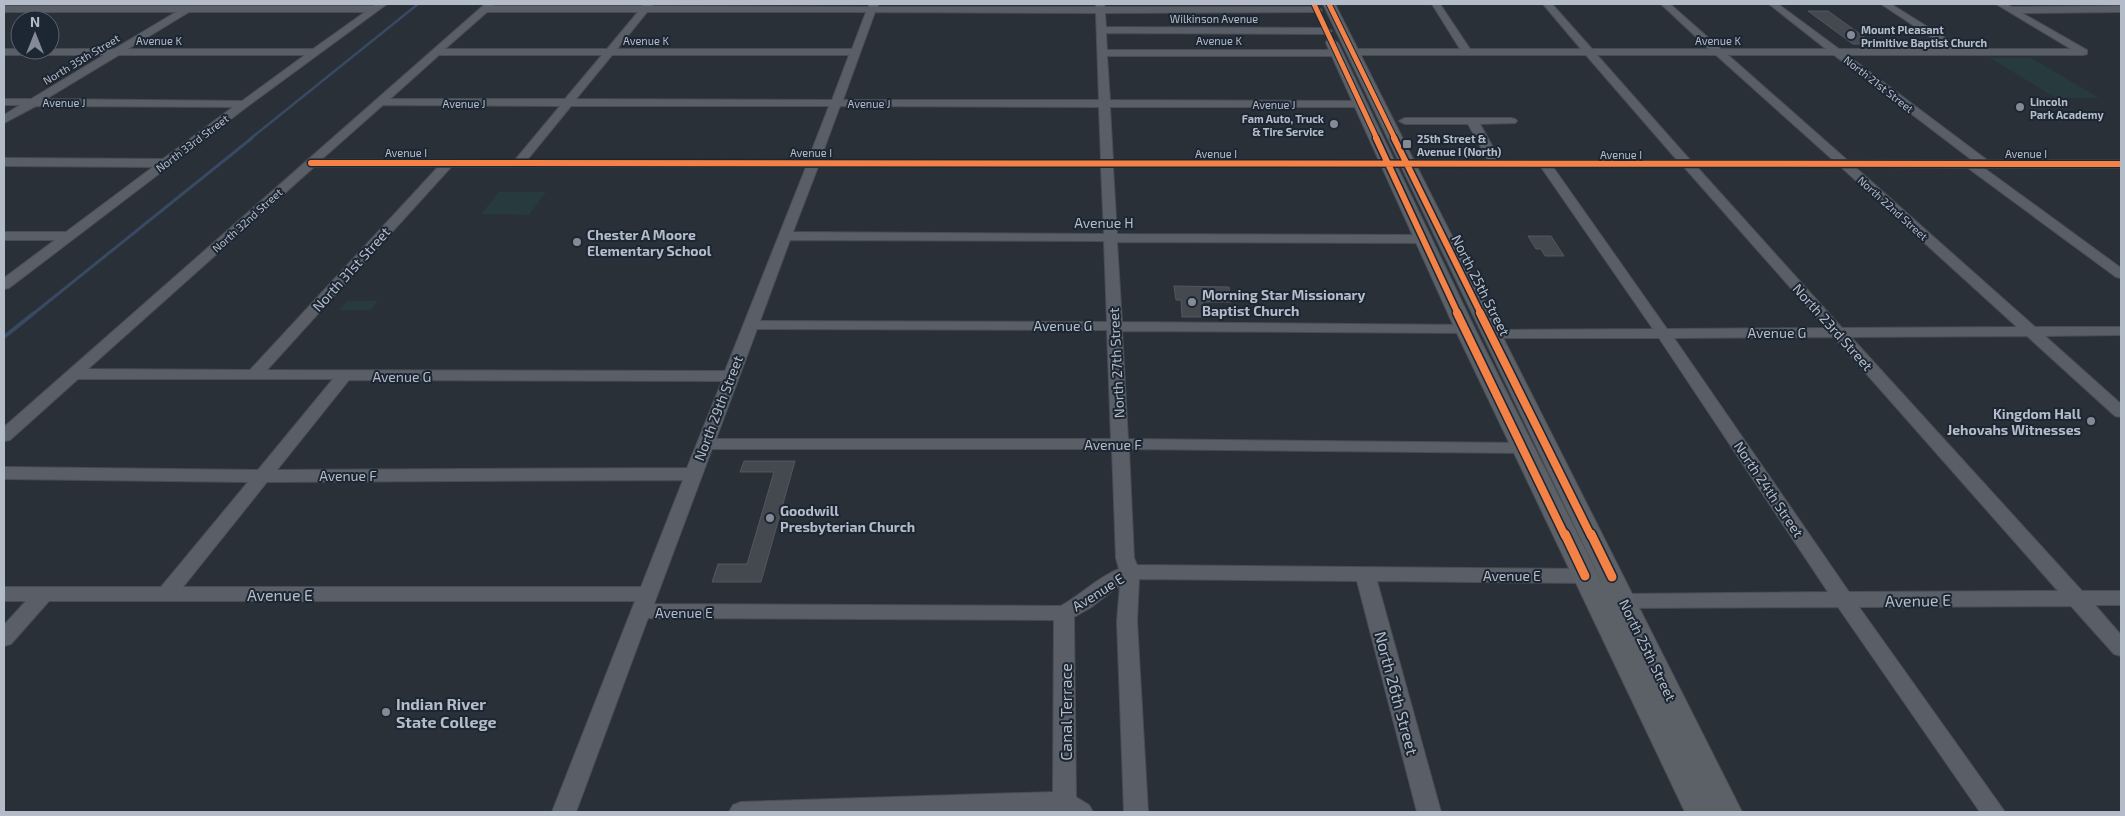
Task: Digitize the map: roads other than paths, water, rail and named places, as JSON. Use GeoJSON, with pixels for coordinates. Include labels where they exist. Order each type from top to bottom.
{"type":"FeatureCollection","features":[{"type":"Feature","properties":{"kind":"main road","name":"North 25th Street"},"geometry":{"type":"LineString","coordinates":[[1320,8],[1327,31],[1344,53],[1359,104],[1522,448]]}},
{"type":"Feature","properties":{"kind":"main road","name":"North 25th Street"},"geometry":{"type":"LineString","coordinates":[[1320,8],[1407,164],[1492,334],[1599,576],[1700,812]]}},
{"type":"Feature","properties":{"kind":"main road"},"geometry":{"type":"LineString","coordinates":[[1431,256],[1441,263],[1470,322],[1477,330],[1492,334]]}},
{"type":"Feature","properties":{"kind":"main road"},"geometry":{"type":"LineString","coordinates":[[1522,448],[1532,453],[1538,461],[1579,542],[1599,576]]}},
{"type":"Feature","properties":{"kind":"main road","name":"North 25th Street"},"geometry":{"type":"LineString","coordinates":[[1599,576],[1624,601],[1727,812]]}},
{"type":"Feature","properties":{"kind":"street"},"geometry":{"type":"LineString","coordinates":[[1436,4],[1467,52]]}},
{"type":"Feature","properties":{"kind":"street","name":"North 23rd Street"},"geometry":{"type":"LineString","coordinates":[[1547,4],[1688,165],[2121,648]]}},
{"type":"Feature","properties":{"kind":"street","name":"North 22nd Street"},"geometry":{"type":"LineString","coordinates":[[1665,4],[2121,412]]}},
{"type":"Feature","properties":{"kind":"street","name":"North 21st Street"},"geometry":{"type":"LineString","coordinates":[[1773,4],[1839,52],[1978,164],[2121,274]]}},
{"type":"Feature","properties":{"kind":"street"},"geometry":{"type":"LineString","coordinates":[[1885,4],[1962,53]]}},
{"type":"Feature","properties":{"kind":"street"},"geometry":{"type":"LineString","coordinates":[[2000,4],[2011,10],[2121,10]]}},
{"type":"Feature","properties":{"kind":"street","name":"North 35th Street"},"geometry":{"type":"LineString","coordinates":[[4,120],[192,6]]}},
{"type":"Feature","properties":{"kind":"street"},"geometry":{"type":"LineString","coordinates":[[4,9],[378,6]]}},
{"type":"Feature","properties":{"kind":"street","name":"North 33rd Street"},"geometry":{"type":"LineString","coordinates":[[4,285],[244,104],[378,6]]}},
{"type":"Feature","properties":{"kind":"street"},"geometry":{"type":"LineString","coordinates":[[487,6],[1320,8]]}},
{"type":"Feature","properties":{"kind":"street","name":"North 32nd Street"},"geometry":{"type":"LineString","coordinates":[[4,436],[487,6]]}},
{"type":"Feature","properties":{"kind":"street"},"geometry":{"type":"LineString","coordinates":[[519,162],[647,6]]}},
{"type":"Feature","properties":{"kind":"street","name":"North 29th Street"},"geometry":{"type":"LineString","coordinates":[[564,812],[873,6]]}},
{"type":"Feature","properties":{"kind":"street","name":"North 27th Street"},"geometry":{"type":"LineString","coordinates":[[1100,6],[1125,558],[1130,572],[1127,621],[1136,812]]}},
{"type":"Feature","properties":{"kind":"street","name":"Avenue K"},"geometry":{"type":"LineString","coordinates":[[1102,53],[2084,52],[2011,10]]}},
{"type":"Feature","properties":{"kind":"street","name":"Wilkinson Avenue"},"geometry":{"type":"LineString","coordinates":[[1101,30],[1327,31]]}},
{"type":"Feature","properties":{"kind":"street","name":"Avenue K"},"geometry":{"type":"LineString","coordinates":[[4,52],[315,52]]}},
{"type":"Feature","properties":{"kind":"street","name":"Avenue K"},"geometry":{"type":"LineString","coordinates":[[436,52],[856,52]]}},
{"type":"Feature","properties":{"kind":"street","name":"Avenue J"},"geometry":{"type":"LineString","coordinates":[[4,102],[244,104]]}},
{"type":"Feature","properties":{"kind":"street","name":"Avenue J"},"geometry":{"type":"LineString","coordinates":[[379,102],[1359,104]]}},
{"type":"Feature","properties":{"kind":"street"},"geometry":{"type":"LineString","coordinates":[[1404,121],[1511,122]]}},
{"type":"Feature","properties":{"kind":"street"},"geometry":{"type":"LineString","coordinates":[[1472,121],[1497,165]]}},
{"type":"Feature","properties":{"kind":"street"},"geometry":{"type":"LineString","coordinates":[[4,162],[166,163]]}},
{"type":"Feature","properties":{"kind":"street","name":"Avenue I"},"geometry":{"type":"LineString","coordinates":[[311,163],[2121,165]]}},
{"type":"Feature","properties":{"kind":"street","name":"North 31st Street"},"geometry":{"type":"LineString","coordinates":[[254,375],[447,164]]}},
{"type":"Feature","properties":{"kind":"street","name":"North 24th Street"},"geometry":{"type":"LineString","coordinates":[[1545,165],[1663,333],[1844,601],[1993,812]]}},
{"type":"Feature","properties":{"kind":"street"},"geometry":{"type":"LineString","coordinates":[[4,236],[71,236]]}},
{"type":"Feature","properties":{"kind":"street","name":"Avenue H"},"geometry":{"type":"LineString","coordinates":[[785,236],[1423,239]]}},
{"type":"Feature","properties":{"kind":"street","name":"Avenue G"},"geometry":{"type":"LineString","coordinates":[[751,325],[1465,329]]}},
{"type":"Feature","properties":{"kind":"street","name":"Avenue G"},"geometry":{"type":"LineString","coordinates":[[1492,334],[2121,331]]}},
{"type":"Feature","properties":{"kind":"street","name":"Avenue G"},"geometry":{"type":"LineString","coordinates":[[74,374],[731,376]]}},
{"type":"Feature","properties":{"kind":"street"},"geometry":{"type":"LineString","coordinates":[[166,594],[344,376]]}},
{"type":"Feature","properties":{"kind":"street","name":"Avenue F"},"geometry":{"type":"LineString","coordinates":[[704,444],[1120,444],[1522,448]]}},
{"type":"Feature","properties":{"kind":"street","name":"Avenue F"},"geometry":{"type":"LineString","coordinates":[[4,473],[262,476],[692,474]]}},
{"type":"Feature","properties":{"kind":"street","name":"Avenue E"},"geometry":{"type":"LineString","coordinates":[[4,594],[166,594],[1064,613],[1084,603],[1117,577],[1130,572],[1599,576]]}},
{"type":"Feature","properties":{"kind":"street","name":"North 26th Street"},"geometry":{"type":"LineString","coordinates":[[1365,574],[1429,812]]}},
{"type":"Feature","properties":{"kind":"street"},"geometry":{"type":"LineString","coordinates":[[4,638],[44,594]]}},
{"type":"Feature","properties":{"kind":"street","name":"Avenue E"},"geometry":{"type":"LineString","coordinates":[[1624,601],[2121,598]]}},
{"type":"Feature","properties":{"kind":"street","name":"Canal Terrace"},"geometry":{"type":"LineString","coordinates":[[1064,613],[1070,809]]}},
{"type":"Feature","properties":{"kind":"street"},"geometry":{"type":"LineString","coordinates":[[741,812],[1070,809]]}},
{"type":"Feature","properties":{"kind":"waterway"},"geometry":{"type":"LineString","coordinates":[[250,139],[418,4]]}},
{"type":"Feature","properties":{"kind":"waterway"},"geometry":{"type":"LineString","coordinates":[[33,314],[252,138]]}},
{"type":"Feature","properties":{"kind":"waterway"},"geometry":{"type":"LineString","coordinates":[[4,337],[34,313]]}},
{"type":"Feature","properties":{"kind":"place","name":"Mount Pleasant Primitive Baptist Church"},"geometry":{"type":"Point","coordinates":[1851,35]}},
{"type":"Feature","properties":{"kind":"place","name":"Lincoln Park Academy"},"geometry":{"type":"Point","coordinates":[2020,107]}},
{"type":"Feature","properties":{"kind":"place","name":"Fam Auto, Truck & Tire Service"},"geometry":{"type":"Point","coordinates":[1334,124]}},
{"type":"Feature","properties":{"kind":"place","name":"25th Street & Avenue I (North)"},"geometry":{"type":"Point","coordinates":[1407,144]}},
{"type":"Feature","properties":{"kind":"place","name":"Chester A Moore Elementary School"},"geometry":{"type":"Point","coordinates":[577,242]}},
{"type":"Feature","properties":{"kind":"place","name":"Morning Star Missionary Baptist Church"},"geometry":{"type":"Point","coordinates":[1192,302]}},
{"type":"Feature","properties":{"kind":"place","name":"Kingdom Hall Jehovahs Witnesses"},"geometry":{"type":"Point","coordinates":[2091,421]}},
{"type":"Feature","properties":{"kind":"place","name":"Goodwill Presbyterian Church"},"geometry":{"type":"Point","coordinates":[770,518]}},
{"type":"Feature","properties":{"kind":"place","name":"Indian River State College"},"geometry":{"type":"Point","coordinates":[386,712]}}]}
